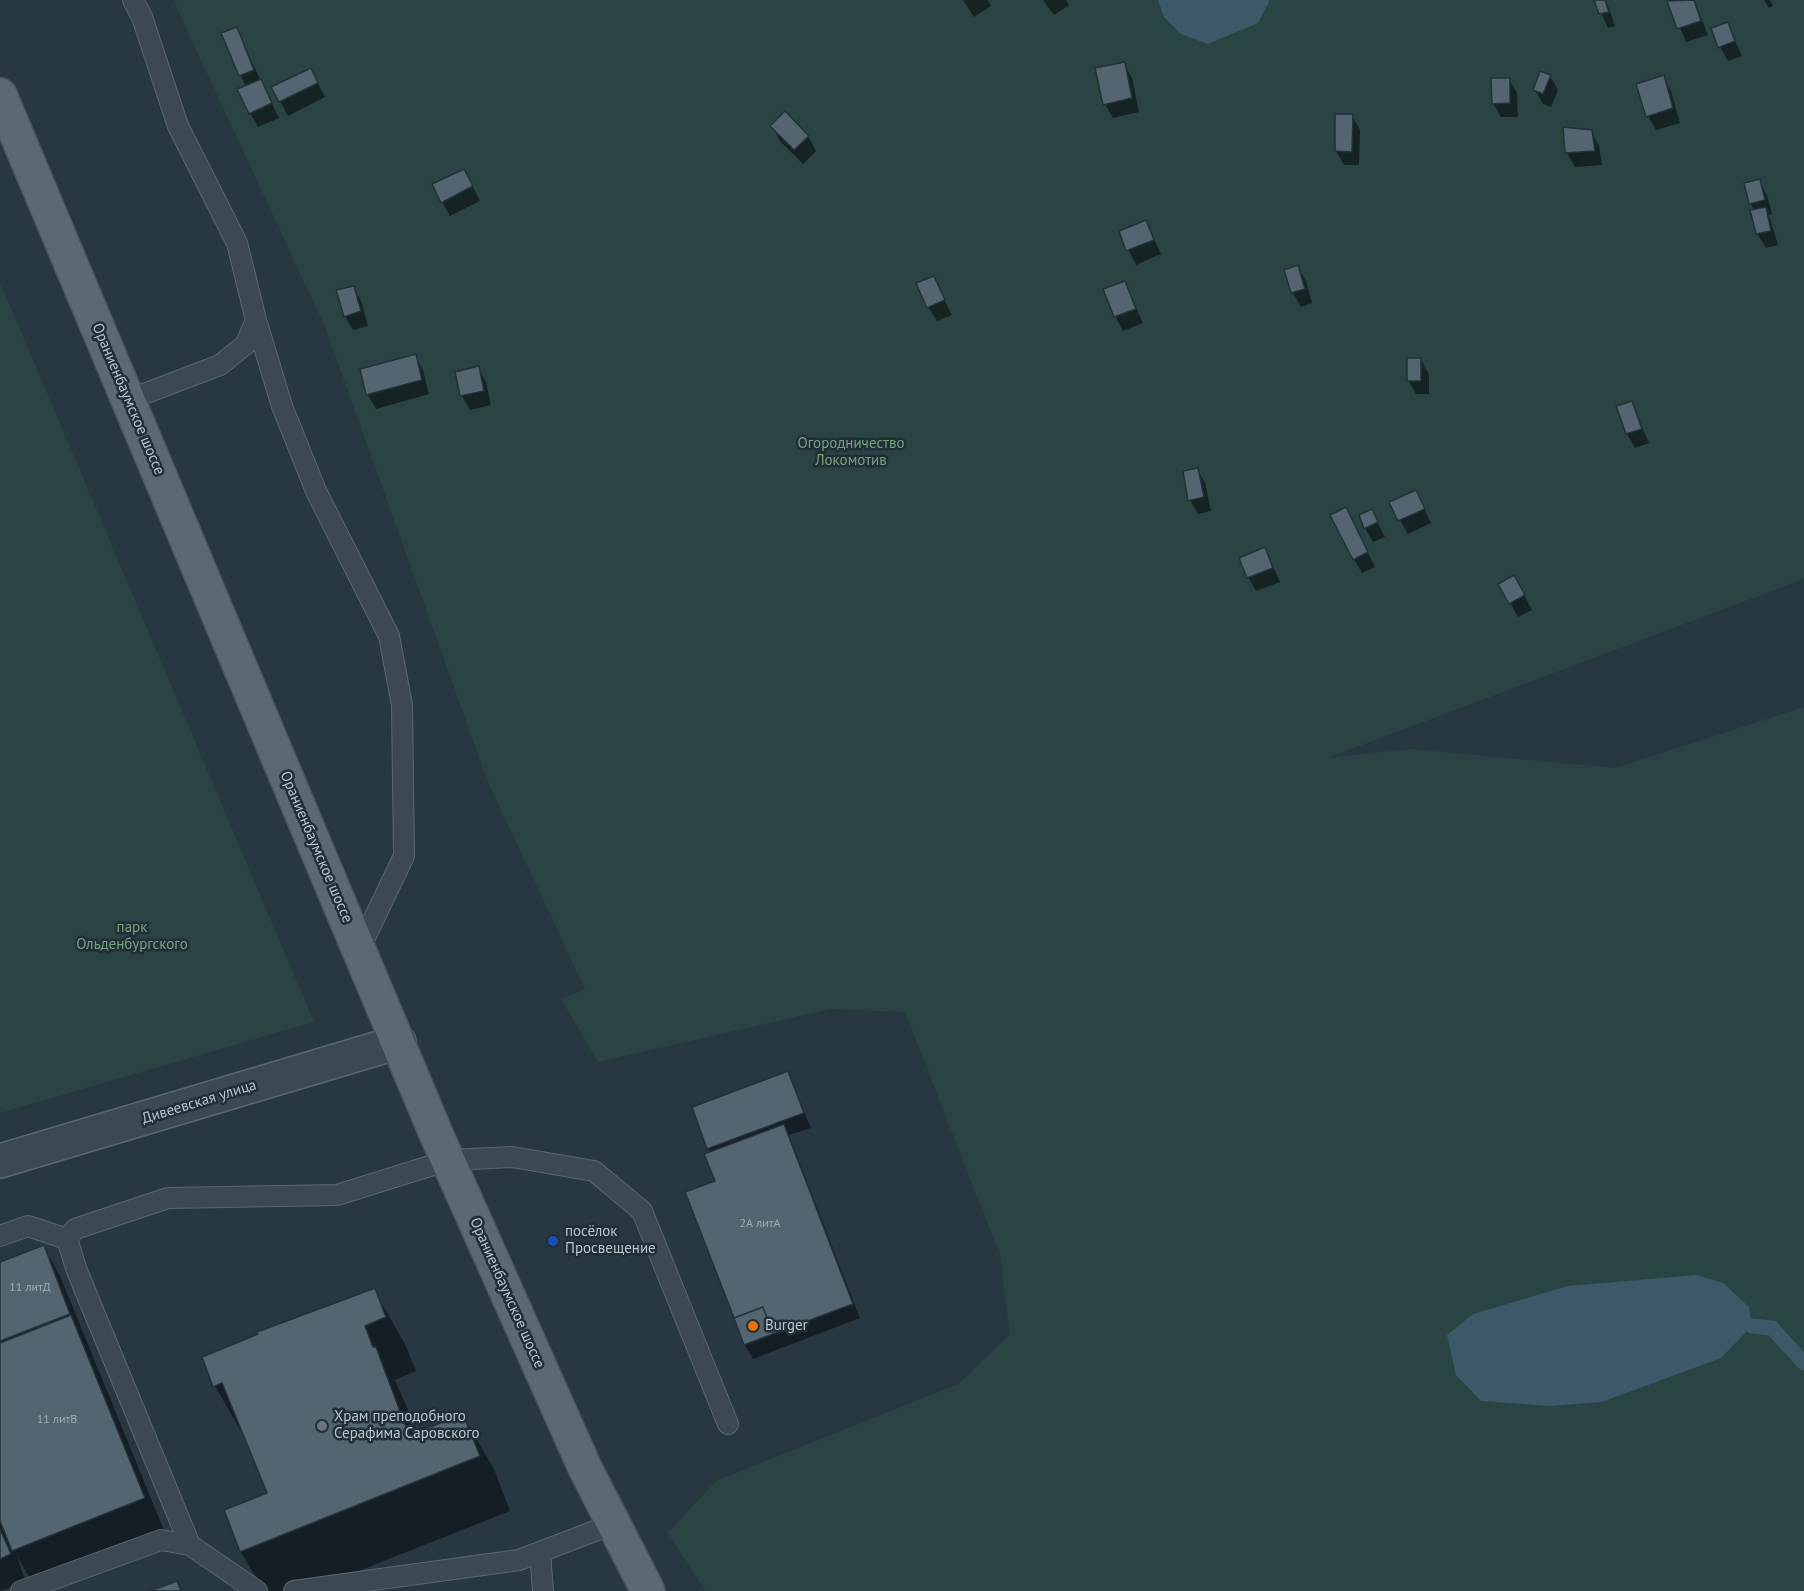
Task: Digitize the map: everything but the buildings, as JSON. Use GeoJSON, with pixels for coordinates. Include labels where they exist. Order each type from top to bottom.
{"type":"FeatureCollection","features":[{"type":"Feature","properties":{"kind":"main road","name":"Ораниенбаумское шоссе"},"geometry":{"type":"LineString","coordinates":[[0,95],[449,1160],[538,1364],[613,1524],[648,1591]]}},
{"type":"Feature","properties":{"kind":"street","name":"Дивеевская улица"},"geometry":{"type":"LineString","coordinates":[[0,1161],[399,1042]]}},
{"type":"Feature","properties":{"kind":"lane"},"geometry":{"type":"LineString","coordinates":[[133,0],[141,17],[178,126],[237,243],[256,320],[282,406],[316,491],[389,636],[402,705],[404,856],[359,950]]}},
{"type":"Feature","properties":{"kind":"lane"},"geometry":{"type":"LineString","coordinates":[[128,400],[220,364],[246,344],[256,320]]}},
{"type":"Feature","properties":{"kind":"lane"},"geometry":{"type":"LineString","coordinates":[[67,1239],[75,1228],[168,1198],[337,1195],[449,1160],[512,1157],[594,1172],[642,1211],[728,1424]]}},
{"type":"Feature","properties":{"kind":"lane"},"geometry":{"type":"LineString","coordinates":[[0,1236],[28,1226],[67,1239]]}},
{"type":"Feature","properties":{"kind":"lane"},"geometry":{"type":"LineString","coordinates":[[67,1239],[77,1271],[190,1545]]}},
{"type":"Feature","properties":{"kind":"lane"},"geometry":{"type":"LineString","coordinates":[[294,1591],[519,1560],[613,1524]]}},
{"type":"Feature","properties":{"kind":"lane"},"geometry":{"type":"LineString","coordinates":[[21,1591],[161,1540],[190,1545],[257,1591]]}},
{"type":"Feature","properties":{"kind":"lane"},"geometry":{"type":"LineString","coordinates":[[540,1552],[543,1591]]}},
{"type":"Feature","properties":{"kind":"green space","name":"Огородничество Локомотив"},"geometry":{"type":"Polygon","coordinates":[[[173,0],[1804,0],[1804,579],[1327,758],[1411,749],[1615,768],[1804,707],[1804,1591],[705,1591],[668,1533],[716,1481],[960,1383],[1010,1334],[1000,1255],[905,1012],[831,1009],[598,1062],[561,999],[585,989],[488,782],[325,327],[173,0]]]}},
{"type":"Feature","properties":{"kind":"green space","name":"парк Ольденбургского"},"geometry":{"type":"Polygon","coordinates":[[[0,282],[314,1022],[0,1113],[0,282]]]}},
{"type":"Feature","properties":{"kind":"water"},"geometry":{"type":"Polygon","coordinates":[[[1158,0],[1268,0],[1269,2],[1258,23],[1208,44],[1181,34],[1164,17],[1158,0]]]}},
{"type":"Feature","properties":{"kind":"water"},"geometry":{"type":"Polygon","coordinates":[[[1697,1275],[1723,1283],[1749,1307],[1752,1326],[1721,1358],[1602,1402],[1550,1406],[1481,1401],[1456,1375],[1447,1335],[1473,1314],[1568,1286],[1697,1275]]]}},
{"type":"Feature","properties":{"kind":"waterway"},"geometry":{"type":"LineString","coordinates":[[1752,1326],[1772,1328],[1804,1363]]}},
{"type":"Feature","properties":{"kind":"place","name":"посёлок Просвещение"},"geometry":{"type":"Point","coordinates":[553,1241]}},
{"type":"Feature","properties":{"kind":"place","name":"Burger"},"geometry":{"type":"Point","coordinates":[753,1326]}},
{"type":"Feature","properties":{"kind":"place","name":"Храм преподобного Серафима Саровского"},"geometry":{"type":"Point","coordinates":[322,1426]}}]}
